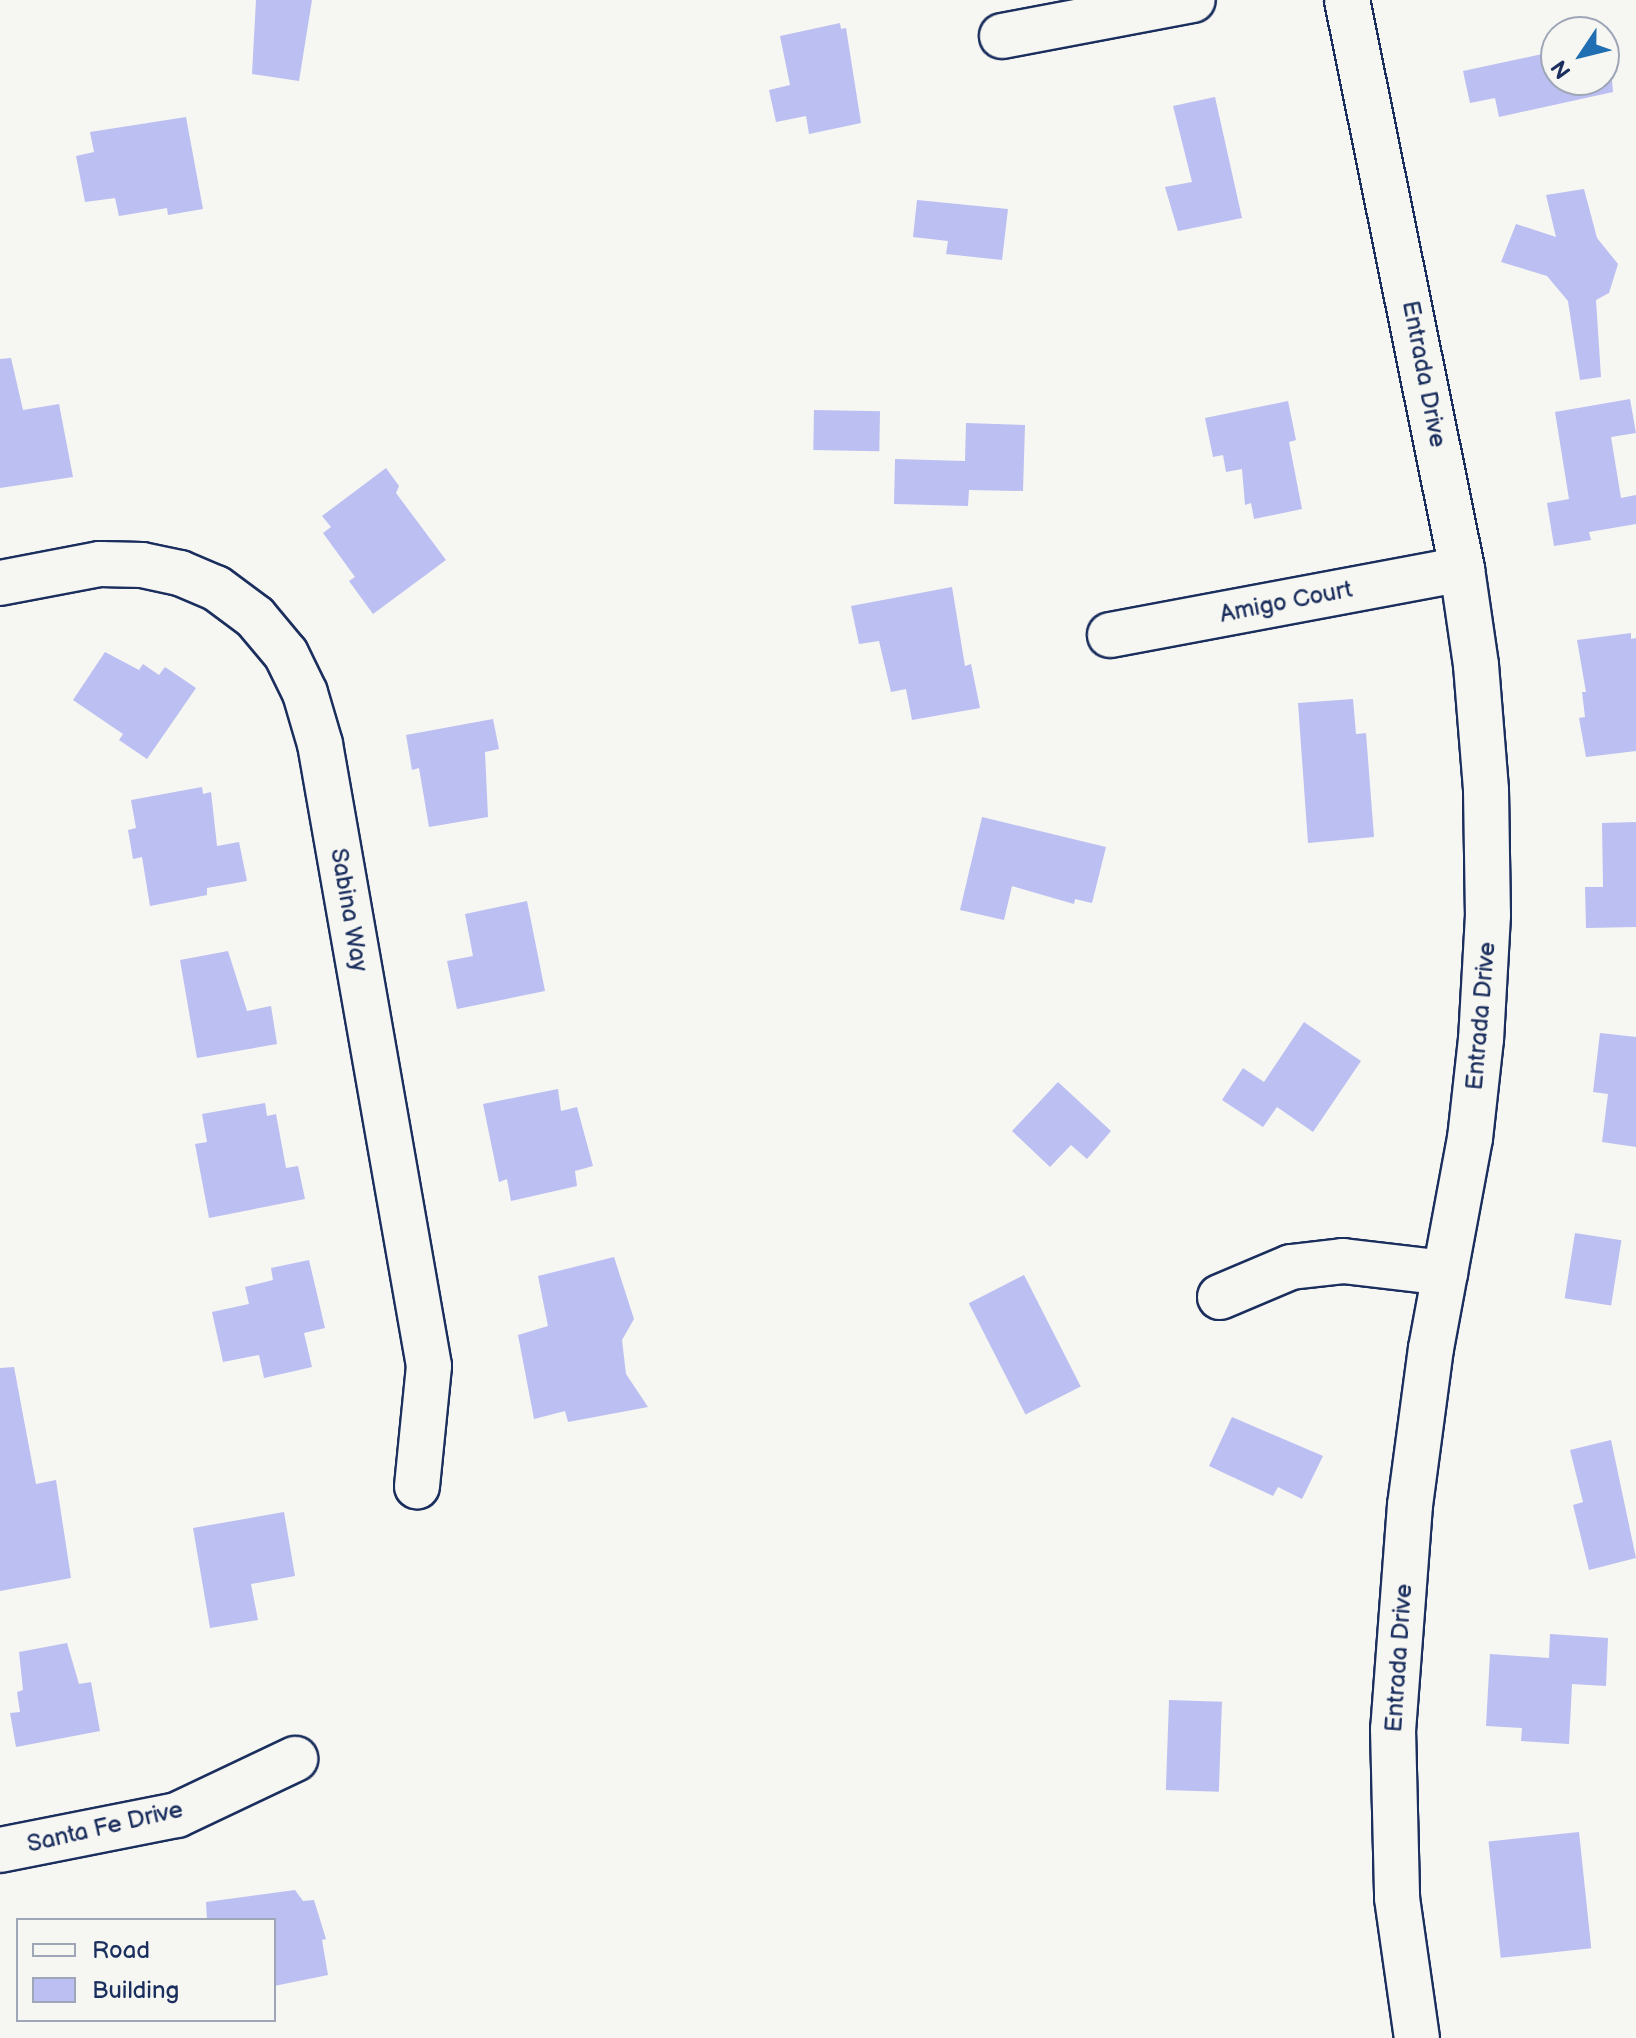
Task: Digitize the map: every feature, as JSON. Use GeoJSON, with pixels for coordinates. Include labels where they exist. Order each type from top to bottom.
{"type":"FeatureCollection","features":[{"type":"Feature","properties":{"kind":"street"},"geometry":{"type":"LineString","coordinates":[[1002,36],[1193,0]]}},
{"type":"Feature","properties":{"kind":"street","name":"Entrada Drive"},"geometry":{"type":"LineString","coordinates":[[1347,0],[1462,569],[1476,665],[1486,790],[1488,915],[1481,1039],[1471,1124],[1410,1505],[1393,1729],[1397,1898],[1417,2038]]}},
{"type":"Feature","properties":{"kind":"street","name":"Sabina Way"},"geometry":{"type":"LineString","coordinates":[[0,583],[100,564],[142,565],[180,573],[216,588],[255,617],[286,654],[305,693],[320,744],[429,1366],[417,1486]]}},
{"type":"Feature","properties":{"kind":"street","name":"Amigo Court"},"geometry":{"type":"LineString","coordinates":[[1110,635],[1462,569]]}},
{"type":"Feature","properties":{"kind":"street"},"geometry":{"type":"LineString","coordinates":[[1220,1297],[1291,1267],[1343,1261],[1445,1273]]}},
{"type":"Feature","properties":{"kind":"street","name":"Santa Fe Drive"},"geometry":{"type":"LineString","coordinates":[[0,1850],[177,1815],[295,1759]]}},
{"type":"Feature","properties":{"kind":"building"},"geometry":{"type":"Polygon","coordinates":[[[256,0],[312,0],[299,81],[252,74],[256,0]]]}},
{"type":"Feature","properties":{"kind":"building"},"geometry":{"type":"Polygon","coordinates":[[[840,23],[841,29],[846,28],[861,123],[809,134],[806,116],[776,122],[769,90],[790,85],[780,36],[840,23]]]}},
{"type":"Feature","properties":{"kind":"building"},"geometry":{"type":"Polygon","coordinates":[[[1540,54],[1540,96],[1595,96],[1499,117],[1495,98],[1470,103],[1463,71],[1540,54]]]}},
{"type":"Feature","properties":{"kind":"building"},"geometry":{"type":"Polygon","coordinates":[[[1215,97],[1242,218],[1178,231],[1165,187],[1192,182],[1173,106],[1215,97]]]}},
{"type":"Feature","properties":{"kind":"building"},"geometry":{"type":"Polygon","coordinates":[[[186,117],[203,209],[168,215],[167,208],[119,216],[115,198],[85,202],[76,156],[94,152],[90,132],[186,117]]]}},
{"type":"Feature","properties":{"kind":"building"},"geometry":{"type":"Polygon","coordinates":[[[1584,189],[1597,238],[1618,264],[1609,293],[1596,300],[1601,377],[1580,380],[1568,301],[1547,276],[1501,262],[1516,224],[1556,237],[1546,195],[1584,189]]]}},
{"type":"Feature","properties":{"kind":"building"},"geometry":{"type":"Polygon","coordinates":[[[917,200],[1008,209],[1002,260],[946,254],[948,241],[913,237],[917,200]]]}},
{"type":"Feature","properties":{"kind":"building"},"geometry":{"type":"Polygon","coordinates":[[[11,358],[23,410],[59,404],[73,477],[0,488],[0,359],[11,358]]]}},
{"type":"Feature","properties":{"kind":"building"},"geometry":{"type":"Polygon","coordinates":[[[1630,399],[1636,433],[1611,437],[1621,498],[1636,495],[1636,524],[1589,532],[1591,540],[1554,546],[1547,503],[1569,499],[1555,412],[1630,399]]]}},
{"type":"Feature","properties":{"kind":"building"},"geometry":{"type":"Polygon","coordinates":[[[1288,401],[1296,440],[1289,442],[1302,509],[1254,519],[1251,503],[1245,505],[1242,469],[1226,472],[1223,455],[1213,457],[1205,418],[1288,401]]]}},
{"type":"Feature","properties":{"kind":"building"},"geometry":{"type":"Polygon","coordinates":[[[814,410],[880,411],[879,451],[813,450],[814,410]]]}},
{"type":"Feature","properties":{"kind":"building"},"geometry":{"type":"Polygon","coordinates":[[[966,423],[1025,425],[1023,491],[969,490],[968,506],[894,504],[895,459],[965,461],[966,423]]]}},
{"type":"Feature","properties":{"kind":"building"},"geometry":{"type":"Polygon","coordinates":[[[386,468],[399,486],[396,493],[446,560],[373,614],[349,581],[355,577],[323,533],[331,527],[322,516],[386,468]]]}},
{"type":"Feature","properties":{"kind":"building"},"geometry":{"type":"Polygon","coordinates":[[[952,587],[965,666],[971,664],[980,708],[912,720],[906,689],[891,692],[879,641],[859,644],[851,606],[952,587]]]}},
{"type":"Feature","properties":{"kind":"building"},"geometry":{"type":"Polygon","coordinates":[[[1631,633],[1631,639],[1636,638],[1636,751],[1586,757],[1579,718],[1585,717],[1582,692],[1586,692],[1577,640],[1631,633]]]}},
{"type":"Feature","properties":{"kind":"building"},"geometry":{"type":"Polygon","coordinates":[[[105,652],[139,670],[143,664],[159,675],[165,667],[196,688],[147,759],[119,740],[123,734],[73,700],[105,652]]]}},
{"type":"Feature","properties":{"kind":"building"},"geometry":{"type":"Polygon","coordinates":[[[1353,699],[1356,734],[1366,733],[1374,837],[1308,843],[1298,703],[1353,699]]]}},
{"type":"Feature","properties":{"kind":"building"},"geometry":{"type":"Polygon","coordinates":[[[493,719],[499,749],[485,752],[488,817],[429,827],[419,768],[412,770],[406,735],[493,719]]]}},
{"type":"Feature","properties":{"kind":"building"},"geometry":{"type":"Polygon","coordinates":[[[202,787],[203,794],[211,792],[217,846],[239,842],[247,881],[207,888],[207,895],[150,906],[142,857],[133,859],[128,830],[136,828],[131,800],[202,787]]]}},
{"type":"Feature","properties":{"kind":"building"},"geometry":{"type":"Polygon","coordinates":[[[982,817],[1106,847],[1092,903],[1075,899],[1074,904],[1012,886],[1004,920],[960,910],[982,817]]]}},
{"type":"Feature","properties":{"kind":"building"},"geometry":{"type":"Polygon","coordinates":[[[1636,822],[1636,927],[1586,928],[1585,887],[1603,887],[1602,823],[1636,822]]]}},
{"type":"Feature","properties":{"kind":"building"},"geometry":{"type":"Polygon","coordinates":[[[527,901],[545,991],[457,1009],[447,961],[473,956],[465,914],[527,901]]]}},
{"type":"Feature","properties":{"kind":"building"},"geometry":{"type":"Polygon","coordinates":[[[228,951],[247,1011],[271,1006],[277,1044],[197,1058],[180,960],[228,951]]]}},
{"type":"Feature","properties":{"kind":"building"},"geometry":{"type":"Polygon","coordinates":[[[1304,1022],[1361,1061],[1313,1132],[1277,1107],[1263,1127],[1222,1100],[1243,1068],[1264,1082],[1304,1022]]]}},
{"type":"Feature","properties":{"kind":"building"},"geometry":{"type":"Polygon","coordinates":[[[1600,1033],[1636,1037],[1636,1147],[1602,1142],[1608,1094],[1593,1092],[1600,1033]]]}},
{"type":"Feature","properties":{"kind":"building"},"geometry":{"type":"Polygon","coordinates":[[[1058,1082],[1111,1131],[1087,1159],[1071,1145],[1050,1167],[1012,1131],[1058,1082]]]}},
{"type":"Feature","properties":{"kind":"building"},"geometry":{"type":"Polygon","coordinates":[[[558,1089],[561,1111],[577,1107],[593,1166],[575,1171],[577,1186],[511,1201],[507,1179],[499,1182],[483,1104],[558,1089]]]}},
{"type":"Feature","properties":{"kind":"building"},"geometry":{"type":"Polygon","coordinates":[[[265,1103],[267,1116],[276,1114],[286,1168],[298,1166],[305,1199],[209,1218],[195,1144],[207,1142],[202,1114],[265,1103]]]}},
{"type":"Feature","properties":{"kind":"building"},"geometry":{"type":"Polygon","coordinates":[[[1575,1233],[1621,1240],[1611,1306],[1565,1298],[1575,1233]]]}},
{"type":"Feature","properties":{"kind":"building"},"geometry":{"type":"Polygon","coordinates":[[[614,1257],[634,1319],[622,1340],[626,1374],[648,1407],[568,1422],[565,1411],[534,1419],[518,1335],[548,1326],[538,1276],[614,1257]]]}},
{"type":"Feature","properties":{"kind":"building"},"geometry":{"type":"Polygon","coordinates":[[[309,1260],[325,1328],[304,1333],[312,1367],[264,1378],[259,1355],[223,1362],[212,1312],[249,1304],[245,1287],[273,1280],[271,1268],[309,1260]]]}},
{"type":"Feature","properties":{"kind":"building"},"geometry":{"type":"Polygon","coordinates":[[[1024,1275],[1081,1386],[1026,1415],[969,1303],[1024,1275]]]}},
{"type":"Feature","properties":{"kind":"building"},"geometry":{"type":"Polygon","coordinates":[[[14,1367],[36,1484],[56,1480],[71,1578],[0,1591],[0,1368],[14,1367]]]}},
{"type":"Feature","properties":{"kind":"building"},"geometry":{"type":"Polygon","coordinates":[[[1232,1417],[1323,1456],[1302,1499],[1278,1487],[1273,1496],[1209,1466],[1232,1417]]]}},
{"type":"Feature","properties":{"kind":"building"},"geometry":{"type":"Polygon","coordinates":[[[1611,1440],[1636,1558],[1589,1570],[1573,1505],[1583,1502],[1570,1450],[1611,1440]]]}},
{"type":"Feature","properties":{"kind":"building"},"geometry":{"type":"Polygon","coordinates":[[[284,1512],[295,1576],[251,1584],[258,1620],[210,1628],[193,1528],[284,1512]]]}},
{"type":"Feature","properties":{"kind":"building"},"geometry":{"type":"Polygon","coordinates":[[[1550,1634],[1608,1638],[1606,1686],[1572,1684],[1569,1744],[1521,1741],[1522,1728],[1486,1726],[1490,1654],[1549,1658],[1550,1634]]]}},
{"type":"Feature","properties":{"kind":"building"},"geometry":{"type":"Polygon","coordinates":[[[67,1643],[79,1684],[91,1682],[100,1731],[16,1747],[10,1713],[20,1712],[17,1692],[23,1690],[19,1652],[67,1643]]]}},
{"type":"Feature","properties":{"kind":"building"},"geometry":{"type":"Polygon","coordinates":[[[1169,1700],[1222,1702],[1219,1792],[1166,1790],[1169,1700]]]}},
{"type":"Feature","properties":{"kind":"building"},"geometry":{"type":"Polygon","coordinates":[[[1579,1832],[1591,1948],[1501,1958],[1488,1842],[1579,1832]]]}},
{"type":"Feature","properties":{"kind":"building"},"geometry":{"type":"Polygon","coordinates":[[[295,1890],[303,1901],[314,1900],[326,1939],[322,1940],[328,1975],[276,1986],[276,1918],[207,1918],[206,1902],[295,1890]]]}}]}
